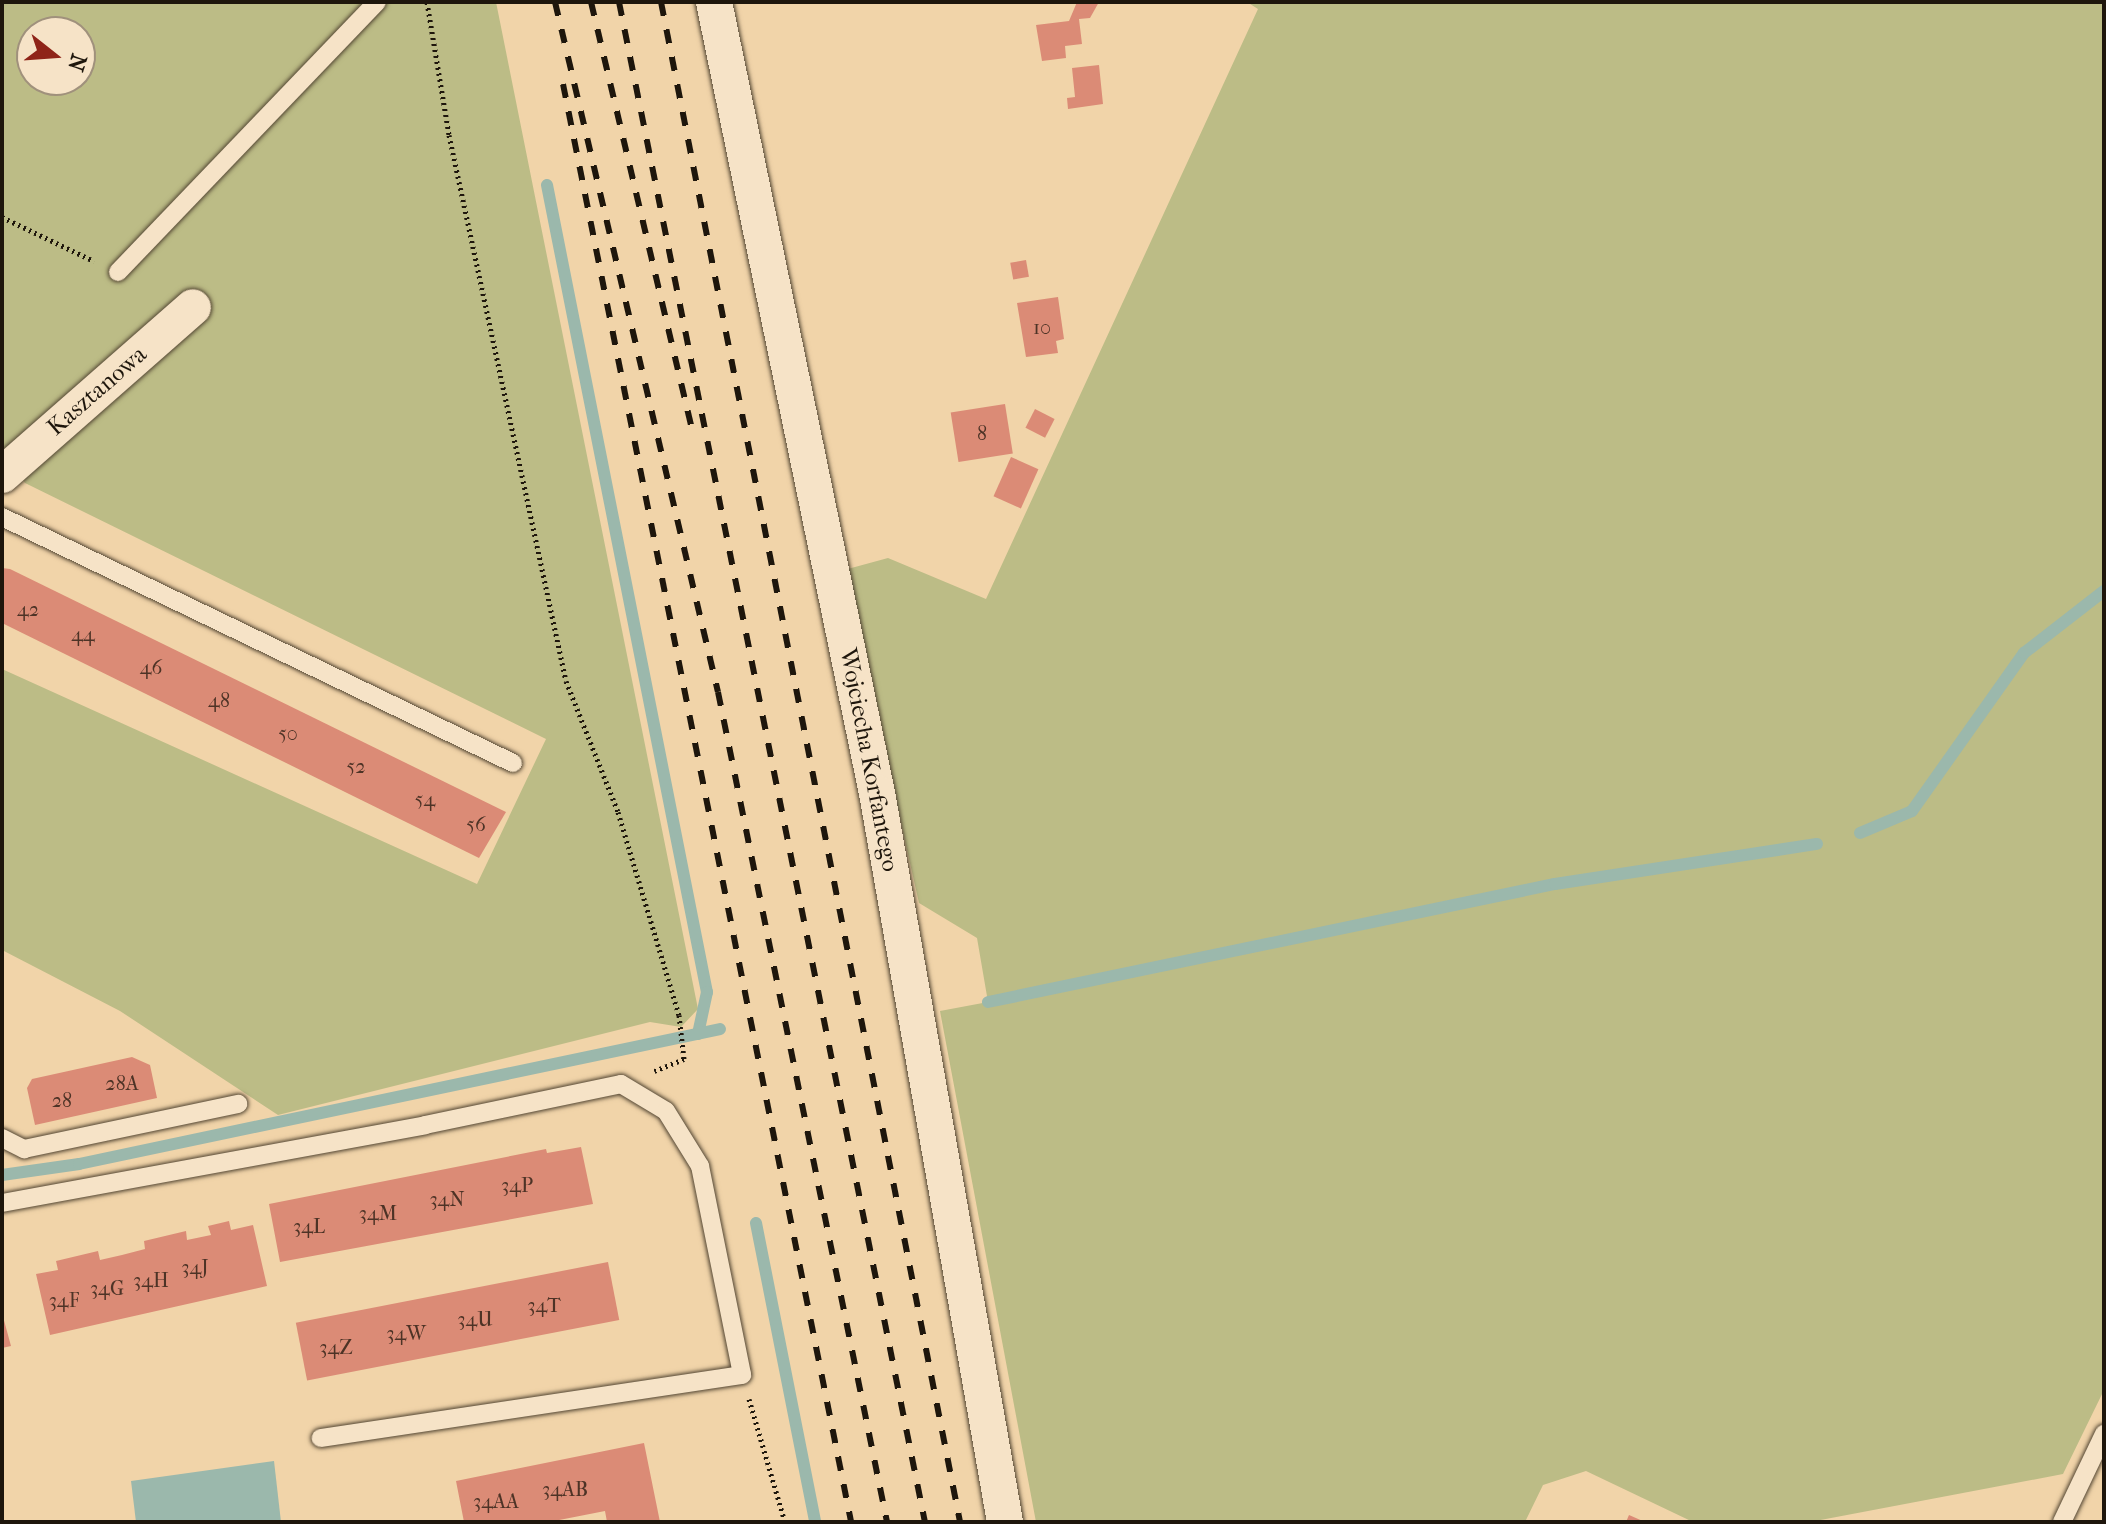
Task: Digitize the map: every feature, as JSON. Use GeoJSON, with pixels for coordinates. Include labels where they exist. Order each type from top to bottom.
{"type":"FeatureCollection","features":[{"type":"Feature","properties":{"kind":"street","name":"Wojciecha Korfantego"},"geometry":{"type":"LineString","coordinates":[[714,2],[877,793],[1005,1522]]}},
{"type":"Feature","properties":{"kind":"street","name":"Kasztanowa"},"geometry":{"type":"LineString","coordinates":[[2,475],[193,307]]}},
{"type":"Feature","properties":{"kind":"lane"},"geometry":{"type":"LineString","coordinates":[[118,272],[377,2]]}},
{"type":"Feature","properties":{"kind":"lane"},"geometry":{"type":"LineString","coordinates":[[2,517],[513,763]]}},
{"type":"Feature","properties":{"kind":"lane"},"geometry":{"type":"LineString","coordinates":[[2,1203],[425,1125],[621,1084],[666,1111],[700,1166],[742,1375],[321,1438]]}},
{"type":"Feature","properties":{"kind":"lane"},"geometry":{"type":"LineString","coordinates":[[2,1138],[24,1149],[238,1104]]}},
{"type":"Feature","properties":{"kind":"lane"},"geometry":{"type":"LineString","coordinates":[[2062,1522],[2104,1434]]}},
{"type":"Feature","properties":{"kind":"path"},"geometry":{"type":"LineString","coordinates":[[427,2],[449,135],[566,681],[618,812],[681,1027],[684,1059]]}},
{"type":"Feature","properties":{"kind":"path"},"geometry":{"type":"LineString","coordinates":[[742,1375],[785,1522]]}},
{"type":"Feature","properties":{"kind":"green space"},"geometry":{"type":"Polygon","coordinates":[[[2,2],[496,2],[698,1009],[681,1027],[650,1022],[278,1115],[120,1011],[2,950],[2,669],[477,884],[546,739],[25,483],[2,451],[2,2]]]}},
{"type":"Feature","properties":{"kind":"green space"},"geometry":{"type":"Polygon","coordinates":[[[1247,2],[2104,2],[2104,1390],[2063,1474],[1810,1522],[1693,1522],[1586,1471],[1543,1485],[1525,1522],[1036,1522],[940,1011],[988,1002],[977,938],[919,903],[844,570],[888,558],[986,599],[1258,9],[1247,2]]]}},
{"type":"Feature","properties":{"kind":"shaded area"},"geometry":{"type":"Polygon","coordinates":[[[274,1461],[281,1522],[136,1522],[131,1481],[274,1461]]]}},
{"type":"Feature","properties":{"kind":"building"},"geometry":{"type":"Polygon","coordinates":[[[1077,2],[1099,2],[1090,18],[1079,19],[1082,44],[1065,46],[1066,58],[1042,61],[1036,25],[1069,21],[1077,2]]]}},
{"type":"Feature","properties":{"kind":"building"},"geometry":{"type":"Polygon","coordinates":[[[1099,65],[1103,104],[1068,109],[1067,98],[1075,97],[1072,68],[1099,65]]]}},
{"type":"Feature","properties":{"kind":"building"},"geometry":{"type":"Polygon","coordinates":[[[1026,260],[1029,277],[1013,280],[1010,263],[1026,260]]]}},
{"type":"Feature","properties":{"kind":"building"},"geometry":{"type":"Polygon","coordinates":[[[1058,297],[1064,339],[1056,341],[1058,353],[1026,357],[1017,303],[1058,297]]]}},
{"type":"Feature","properties":{"kind":"building"},"geometry":{"type":"Polygon","coordinates":[[[1005,404],[1013,453],[958,462],[951,413],[1005,404]]]}},
{"type":"Feature","properties":{"kind":"building"},"geometry":{"type":"Polygon","coordinates":[[[1035,409],[1055,419],[1045,438],[1025,428],[1035,409]]]}},
{"type":"Feature","properties":{"kind":"building"},"geometry":{"type":"Polygon","coordinates":[[[1011,457],[1038,469],[1021,508],[994,496],[1011,457]]]}},
{"type":"Feature","properties":{"kind":"building"},"geometry":{"type":"Polygon","coordinates":[[[2,568],[10,569],[506,812],[479,858],[2,623],[2,568]]]}},
{"type":"Feature","properties":{"kind":"building"},"geometry":{"type":"Polygon","coordinates":[[[132,1057],[150,1065],[157,1098],[35,1125],[27,1088],[32,1079],[132,1057]]]}},
{"type":"Feature","properties":{"kind":"building"},"geometry":{"type":"Polygon","coordinates":[[[581,1147],[593,1204],[280,1262],[269,1204],[546,1149],[547,1153],[581,1147]]]}},
{"type":"Feature","properties":{"kind":"building"},"geometry":{"type":"Polygon","coordinates":[[[229,1221],[231,1230],[253,1225],[267,1286],[50,1335],[36,1274],[58,1270],[56,1261],[98,1251],[100,1260],[122,1255],[145,1249],[144,1241],[186,1231],[187,1240],[211,1235],[208,1226],[229,1221]]]}},
{"type":"Feature","properties":{"kind":"building"},"geometry":{"type":"Polygon","coordinates":[[[608,1262],[619,1320],[307,1381],[296,1323],[608,1262]]]}},
{"type":"Feature","properties":{"kind":"building"},"geometry":{"type":"Polygon","coordinates":[[[2,1313],[11,1346],[2,1348],[2,1313]]]}},
{"type":"Feature","properties":{"kind":"building"},"geometry":{"type":"Polygon","coordinates":[[[644,1443],[660,1522],[607,1522],[605,1511],[549,1522],[464,1522],[456,1481],[644,1443]]]}},
{"type":"Feature","properties":{"kind":"building"},"geometry":{"type":"Polygon","coordinates":[[[1629,1515],[1645,1522],[1626,1522],[1629,1515]]]}},
{"type":"Feature","properties":{"kind":"waterway"},"geometry":{"type":"LineString","coordinates":[[547,185],[707,992],[698,1034]]}},
{"type":"Feature","properties":{"kind":"waterway"},"geometry":{"type":"LineString","coordinates":[[1860,833],[1912,811],[2024,653],[2104,591]]}},
{"type":"Feature","properties":{"kind":"waterway"},"geometry":{"type":"LineString","coordinates":[[988,1002],[1555,884],[1817,844]]}},
{"type":"Feature","properties":{"kind":"waterway"},"geometry":{"type":"LineString","coordinates":[[2,1175],[79,1164],[720,1029]]}},
{"type":"Feature","properties":{"kind":"waterway"},"geometry":{"type":"LineString","coordinates":[[756,1223],[815,1522]]}},
{"type":"Feature","properties":{"kind":"railway"},"geometry":{"type":"LineString","coordinates":[[555,2],[718,692],[887,1522]]}},
{"type":"Feature","properties":{"kind":"railway"},"geometry":{"type":"LineString","coordinates":[[591,2],[694,437]]}},
{"type":"Feature","properties":{"kind":"railway"},"geometry":{"type":"LineString","coordinates":[[619,2],[925,1522]]}},
{"type":"Feature","properties":{"kind":"railway"},"geometry":{"type":"LineString","coordinates":[[661,2],[960,1522]]}},
{"type":"Feature","properties":{"kind":"railway"},"geometry":{"type":"LineString","coordinates":[[563,84],[851,1522]]}}]}
